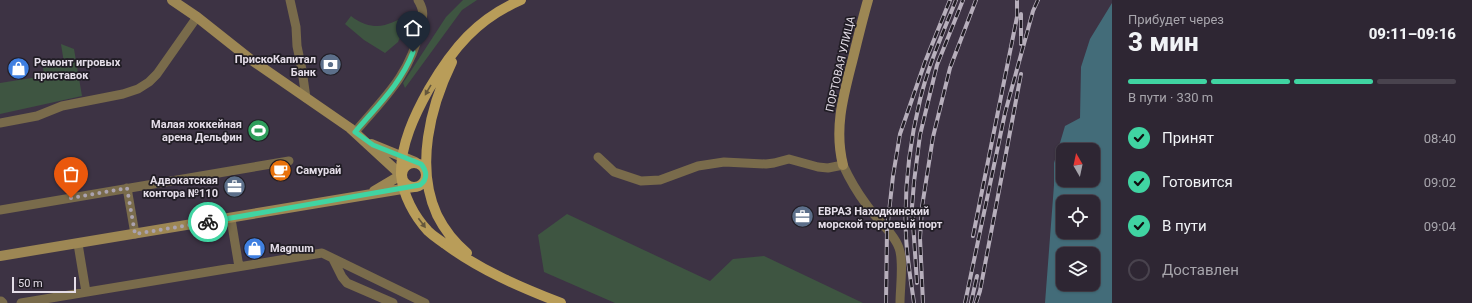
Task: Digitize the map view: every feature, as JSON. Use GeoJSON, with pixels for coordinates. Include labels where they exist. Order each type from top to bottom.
{"type":"FeatureCollection","features":[{"type":"Feature","properties":{"kind":"main road"},"geometry":{"type":"LineString","coordinates":[[172,0],[198,17],[250,59],[355,132],[402,175]]}},
{"type":"Feature","properties":{"kind":"main road"},"geometry":{"type":"LineString","coordinates":[[521,0],[497,12],[482,22],[467,36],[450,57],[423,100],[412,124],[402,156],[402,175],[408,201],[414,213],[428,232],[470,261],[492,274],[561,303]]}},
{"type":"Feature","properties":{"kind":"main road","name":"ПОРТОВАЯ УЛИЦА"},"geometry":{"type":"LineString","coordinates":[[843,165],[839,151],[839,118],[868,0]]}},
{"type":"Feature","properties":{"kind":"main road"},"geometry":{"type":"LineString","coordinates":[[0,256],[231,219],[420,185],[424,183],[426,178],[431,120],[437,100],[450,67],[467,36]]}},
{"type":"Feature","properties":{"kind":"main road"},"geometry":{"type":"LineString","coordinates":[[364,140],[421,164],[425,168],[432,202],[446,230],[459,246],[492,274]]}},
{"type":"Feature","properties":{"kind":"main road"},"geometry":{"type":"LineString","coordinates":[[414,187],[408,185],[404,181],[402,175],[405,165],[415,162]]}},
{"type":"Feature","properties":{"kind":"main road"},"geometry":{"type":"LineString","coordinates":[[359,196],[380,188],[402,175]]}},
{"type":"Feature","properties":{"kind":"street"},"geometry":{"type":"LineString","coordinates":[[290,0],[296,27],[297,46],[306,98]]}},
{"type":"Feature","properties":{"kind":"street"},"geometry":{"type":"LineString","coordinates":[[355,132],[398,82],[408,64],[418,40],[422,20],[423,7],[418,0]]}},
{"type":"Feature","properties":{"kind":"street"},"geometry":{"type":"LineString","coordinates":[[0,123],[37,116],[62,106],[124,94],[138,89],[149,82],[157,74],[198,17]]}},
{"type":"Feature","properties":{"kind":"street"},"geometry":{"type":"LineString","coordinates":[[598,158],[614,172],[641,181],[660,180],[698,166],[724,162],[766,164],[789,158],[818,167],[828,168],[843,165],[849,178],[866,204],[896,241],[899,249],[901,264],[900,303]]}},
{"type":"Feature","properties":{"kind":"street"},"geometry":{"type":"LineString","coordinates":[[0,210],[288,161]]}},
{"type":"Feature","properties":{"kind":"street"},"geometry":{"type":"LineString","coordinates":[[127,188],[135,234]]}},
{"type":"Feature","properties":{"kind":"street"},"geometry":{"type":"LineString","coordinates":[[231,219],[239,267]]}},
{"type":"Feature","properties":{"kind":"street"},"geometry":{"type":"LineString","coordinates":[[78,244],[86,292]]}},
{"type":"Feature","properties":{"kind":"street"},"geometry":{"type":"LineString","coordinates":[[21,303],[322,253],[425,303]]}},
{"type":"Feature","properties":{"kind":"street"},"geometry":{"type":"LineString","coordinates":[[333,259],[342,277],[347,283],[393,303]]}},
{"type":"Feature","properties":{"kind":"green space"},"geometry":{"type":"Polygon","coordinates":[[[463,0],[477,0],[462,10],[405,88],[403,83],[446,17],[463,0]]]}},
{"type":"Feature","properties":{"kind":"green space"},"geometry":{"type":"Polygon","coordinates":[[[351,16],[365,24],[378,26],[409,16],[398,42],[385,53],[364,40],[345,24],[351,16]]]}},
{"type":"Feature","properties":{"kind":"green space"},"geometry":{"type":"Polygon","coordinates":[[[61,44],[74,49],[82,96],[0,114],[0,83],[44,76],[43,67],[64,63],[61,44]]]}},
{"type":"Feature","properties":{"kind":"green space"},"geometry":{"type":"Polygon","coordinates":[[[567,214],[710,281],[733,259],[764,256],[863,303],[615,303],[544,272],[538,235],[567,214]]]}},
{"type":"Feature","properties":{"kind":"water"},"geometry":{"type":"Polygon","coordinates":[[[1112,3],[1112,303],[1045,303],[1054,185],[1054,163],[1056,156],[1056,187],[1100,187],[1100,143],[1060,143],[1065,126],[1080,118],[1081,67],[1090,39],[1112,3]]]}},
{"type":"Feature","properties":{"kind":"railway"},"geometry":{"type":"LineString","coordinates":[[886,303],[887,230],[893,176],[900,134],[925,62],[950,0]]}},
{"type":"Feature","properties":{"kind":"railway"},"geometry":{"type":"LineString","coordinates":[[914,303],[906,236],[906,202],[910,151],[923,87],[956,0]]}},
{"type":"Feature","properties":{"kind":"railway"},"geometry":{"type":"LineString","coordinates":[[917,283],[912,207],[920,135],[937,65],[963,0]]}},
{"type":"Feature","properties":{"kind":"railway"},"geometry":{"type":"LineString","coordinates":[[923,303],[920,238],[922,207],[933,137],[950,68],[976,0]]}},
{"type":"Feature","properties":{"kind":"railway"},"geometry":{"type":"LineString","coordinates":[[973,236],[1017,17],[1017,0]]}},
{"type":"Feature","properties":{"kind":"railway"},"geometry":{"type":"LineString","coordinates":[[965,303],[1005,113],[1033,11],[1038,0]]}},
{"type":"Feature","properties":{"kind":"railway"},"geometry":{"type":"LineString","coordinates":[[1021,14],[1021,44]]}},
{"type":"Feature","properties":{"kind":"railway"},"geometry":{"type":"LineString","coordinates":[[976,303],[980,291],[1021,74]]}},
{"type":"Feature","properties":{"kind":"railway"},"geometry":{"type":"LineString","coordinates":[[971,303],[977,276]]}},
{"type":"Feature","properties":{"kind":"way so far"},"geometry":{"type":"LineString","coordinates":[[71,198],[127,188],[135,234],[208,222]]}},
{"type":"Feature","properties":{"kind":"place","name":"ПрискоКапитал Банк"},"geometry":{"type":"Point","coordinates":[331,65]}},
{"type":"Feature","properties":{"kind":"place","name":"Ремонт игровых приставок"},"geometry":{"type":"Point","coordinates":[18,68]}},
{"type":"Feature","properties":{"kind":"place","name":"Малая хоккейная арена Дельфин"},"geometry":{"type":"Point","coordinates":[258,130]}},
{"type":"Feature","properties":{"kind":"place","name":"Самурай"},"geometry":{"type":"Point","coordinates":[281,170]}},
{"type":"Feature","properties":{"kind":"place","name":"Адвокатская контора №110"},"geometry":{"type":"Point","coordinates":[234,186]}},
{"type":"Feature","properties":{"kind":"place","name":"ЕВРАЗ Находкинский морской торговый порт"},"geometry":{"type":"Point","coordinates":[803,217]}},
{"type":"Feature","properties":{"kind":"place","name":"Magnum"},"geometry":{"type":"Point","coordinates":[254,248]}},
{"type":"Feature","properties":{"kind":"route"},"geometry":{"type":"LineString","coordinates":[[208,222],[404,189],[424,183],[426,173],[425,168],[421,164],[373,145],[364,140],[355,132],[398,82],[413,52]]}}]}
